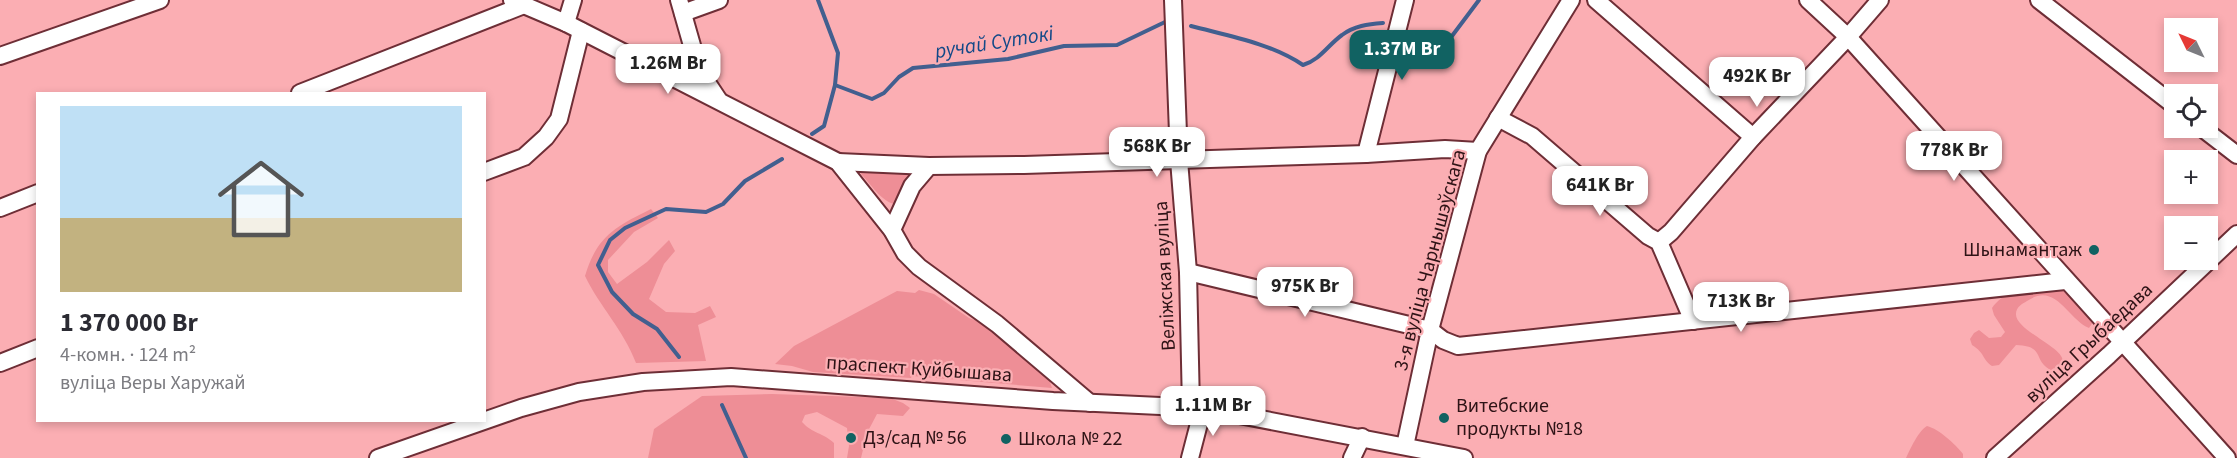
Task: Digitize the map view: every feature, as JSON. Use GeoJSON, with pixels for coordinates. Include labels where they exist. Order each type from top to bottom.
{"type":"FeatureCollection","features":[{"type":"Feature","properties":{"kind":"street"},"geometry":{"type":"LineString","coordinates":[[0,56],[160,0]]}},
{"type":"Feature","properties":{"kind":"street"},"geometry":{"type":"LineString","coordinates":[[486,171],[524,157],[546,137],[559,118],[574,27],[573,0]]}},
{"type":"Feature","properties":{"kind":"street"},"geometry":{"type":"LineString","coordinates":[[719,0],[681,6],[701,71],[719,100]]}},
{"type":"Feature","properties":{"kind":"street","name":"Веліжская вуліца"},"geometry":{"type":"LineString","coordinates":[[1173,0],[1179,160],[1197,407],[1190,458]]}},
{"type":"Feature","properties":{"kind":"street"},"geometry":{"type":"LineString","coordinates":[[1366,154],[1405,0]]}},
{"type":"Feature","properties":{"kind":"street","name":"3-я вуліца Чарнышэўскага"},"geometry":{"type":"LineString","coordinates":[[1405,446],[1430,330],[1478,151],[1571,0]]}},
{"type":"Feature","properties":{"kind":"street"},"geometry":{"type":"LineString","coordinates":[[1596,0],[1752,137]]}},
{"type":"Feature","properties":{"kind":"street"},"geometry":{"type":"LineString","coordinates":[[1808,0],[1848,37],[2065,281],[2227,458]]}},
{"type":"Feature","properties":{"kind":"street"},"geometry":{"type":"LineString","coordinates":[[1659,242],[1671,232],[1752,137],[1848,37],[1880,0]]}},
{"type":"Feature","properties":{"kind":"street"},"geometry":{"type":"LineString","coordinates":[[2039,0],[2164,97]]}},
{"type":"Feature","properties":{"kind":"street"},"geometry":{"type":"LineString","coordinates":[[302,92],[518,2],[574,27],[838,162],[891,230],[905,254],[938,282],[997,324],[1090,403]]}},
{"type":"Feature","properties":{"kind":"street"},"geometry":{"type":"LineString","coordinates":[[1498,118],[1532,136],[1648,236],[1659,242],[1693,321]]}},
{"type":"Feature","properties":{"kind":"street"},"geometry":{"type":"LineString","coordinates":[[2215,138],[2237,155]]}},
{"type":"Feature","properties":{"kind":"street"},"geometry":{"type":"LineString","coordinates":[[838,162],[929,166],[1366,154],[1445,149],[1478,151]]}},
{"type":"Feature","properties":{"kind":"street"},"geometry":{"type":"LineString","coordinates":[[891,230],[912,186],[929,166]]}},
{"type":"Feature","properties":{"kind":"street"},"geometry":{"type":"LineString","coordinates":[[0,208],[36,194]]}},
{"type":"Feature","properties":{"kind":"street","name":"вуліца Грыбаедава"},"geometry":{"type":"LineString","coordinates":[[1995,458],[2237,234]]}},
{"type":"Feature","properties":{"kind":"street"},"geometry":{"type":"LineString","coordinates":[[1188,272],[1430,330],[1443,340],[1458,346],[2065,281]]}},
{"type":"Feature","properties":{"kind":"street"},"geometry":{"type":"LineString","coordinates":[[0,363],[36,349]]}},
{"type":"Feature","properties":{"kind":"street","name":"праспект Куйбышава"},"geometry":{"type":"LineString","coordinates":[[486,420],[570,394],[609,386],[731,377],[1090,403],[1197,407],[1457,457]]}},
{"type":"Feature","properties":{"kind":"street","name":"праспект Куйбышава"},"geometry":{"type":"LineString","coordinates":[[378,458],[481,422]]}},
{"type":"Feature","properties":{"kind":"street"},"geometry":{"type":"LineString","coordinates":[[1352,458],[1362,437]]}},
{"type":"Feature","properties":{"kind":"shaded area"},"geometry":{"type":"Polygon","coordinates":[[[863,169],[911,173],[914,176],[900,205],[888,202],[878,194],[861,174],[863,169]]]}},
{"type":"Feature","properties":{"kind":"shaded area"},"geometry":{"type":"Polygon","coordinates":[[[651,209],[658,218],[634,232],[608,260],[608,272],[617,284],[647,262],[669,240],[675,251],[664,264],[649,299],[666,312],[695,313],[710,306],[716,317],[698,325],[706,361],[636,363],[625,339],[585,276],[595,251],[609,234],[627,221],[651,209]]]}},
{"type":"Feature","properties":{"kind":"shaded area"},"geometry":{"type":"Polygon","coordinates":[[[2050,286],[2064,291],[2080,305],[2093,322],[2089,328],[2081,324],[2054,299],[2037,296],[2020,306],[2016,314],[2019,322],[2057,351],[2062,358],[2061,364],[2051,370],[2031,348],[2016,345],[1999,365],[1992,366],[1972,345],[1970,339],[1979,330],[1989,338],[2001,337],[2005,332],[1992,308],[2010,293],[2050,286]]]}},
{"type":"Feature","properties":{"kind":"shaded area"},"geometry":{"type":"Polygon","coordinates":[[[919,290],[934,294],[969,318],[994,327],[1013,349],[1046,371],[1052,388],[912,376],[911,378],[813,372],[775,364],[794,346],[897,291],[915,293],[919,290]]]}},
{"type":"Feature","properties":{"kind":"shaded area"},"geometry":{"type":"Polygon","coordinates":[[[772,394],[890,398],[910,408],[903,416],[877,414],[867,433],[861,458],[847,458],[849,446],[847,428],[817,412],[805,415],[802,422],[834,443],[834,458],[648,458],[654,429],[702,396],[772,394]]]}},
{"type":"Feature","properties":{"kind":"shaded area"},"geometry":{"type":"Polygon","coordinates":[[[1927,426],[1937,430],[1951,442],[1963,454],[1963,458],[1906,458],[1912,445],[1927,426]]]}},
{"type":"Feature","properties":{"kind":"waterway"},"geometry":{"type":"LineString","coordinates":[[812,134],[824,126],[835,85],[838,53],[818,0]]}},
{"type":"Feature","properties":{"kind":"waterway","name":"ручай Сутокі"},"geometry":{"type":"LineString","coordinates":[[1415,33],[1433,40],[1452,36],[1479,0]]}},
{"type":"Feature","properties":{"kind":"waterway","name":"ручай Сутокі"},"geometry":{"type":"LineString","coordinates":[[835,85],[872,99],[884,93],[899,77],[913,68],[1008,59],[1064,46],[1117,45],[1165,22]]}},
{"type":"Feature","properties":{"kind":"waterway","name":"ручай Сутокі"},"geometry":{"type":"LineString","coordinates":[[1191,26],[1263,46],[1303,65],[1314,60],[1351,29],[1383,23]]}},
{"type":"Feature","properties":{"kind":"waterway"},"geometry":{"type":"LineString","coordinates":[[679,357],[657,329],[633,314],[612,292],[598,265],[610,240],[625,228],[666,209],[706,212],[723,204],[745,181],[782,159]]}},
{"type":"Feature","properties":{"kind":"waterway"},"geometry":{"type":"LineString","coordinates":[[722,405],[746,458]]}},
{"type":"Feature","properties":{"kind":"place","name":"Шынамантаж"},"geometry":{"type":"Point","coordinates":[2094,250]}},
{"type":"Feature","properties":{"kind":"place","name":"Витебские продукты №18"},"geometry":{"type":"Point","coordinates":[1444,418]}},
{"type":"Feature","properties":{"kind":"place","name":"Дз/сад № 56"},"geometry":{"type":"Point","coordinates":[851,438]}},
{"type":"Feature","properties":{"kind":"place","name":"Школа № 22"},"geometry":{"type":"Point","coordinates":[1006,439]}}]}
